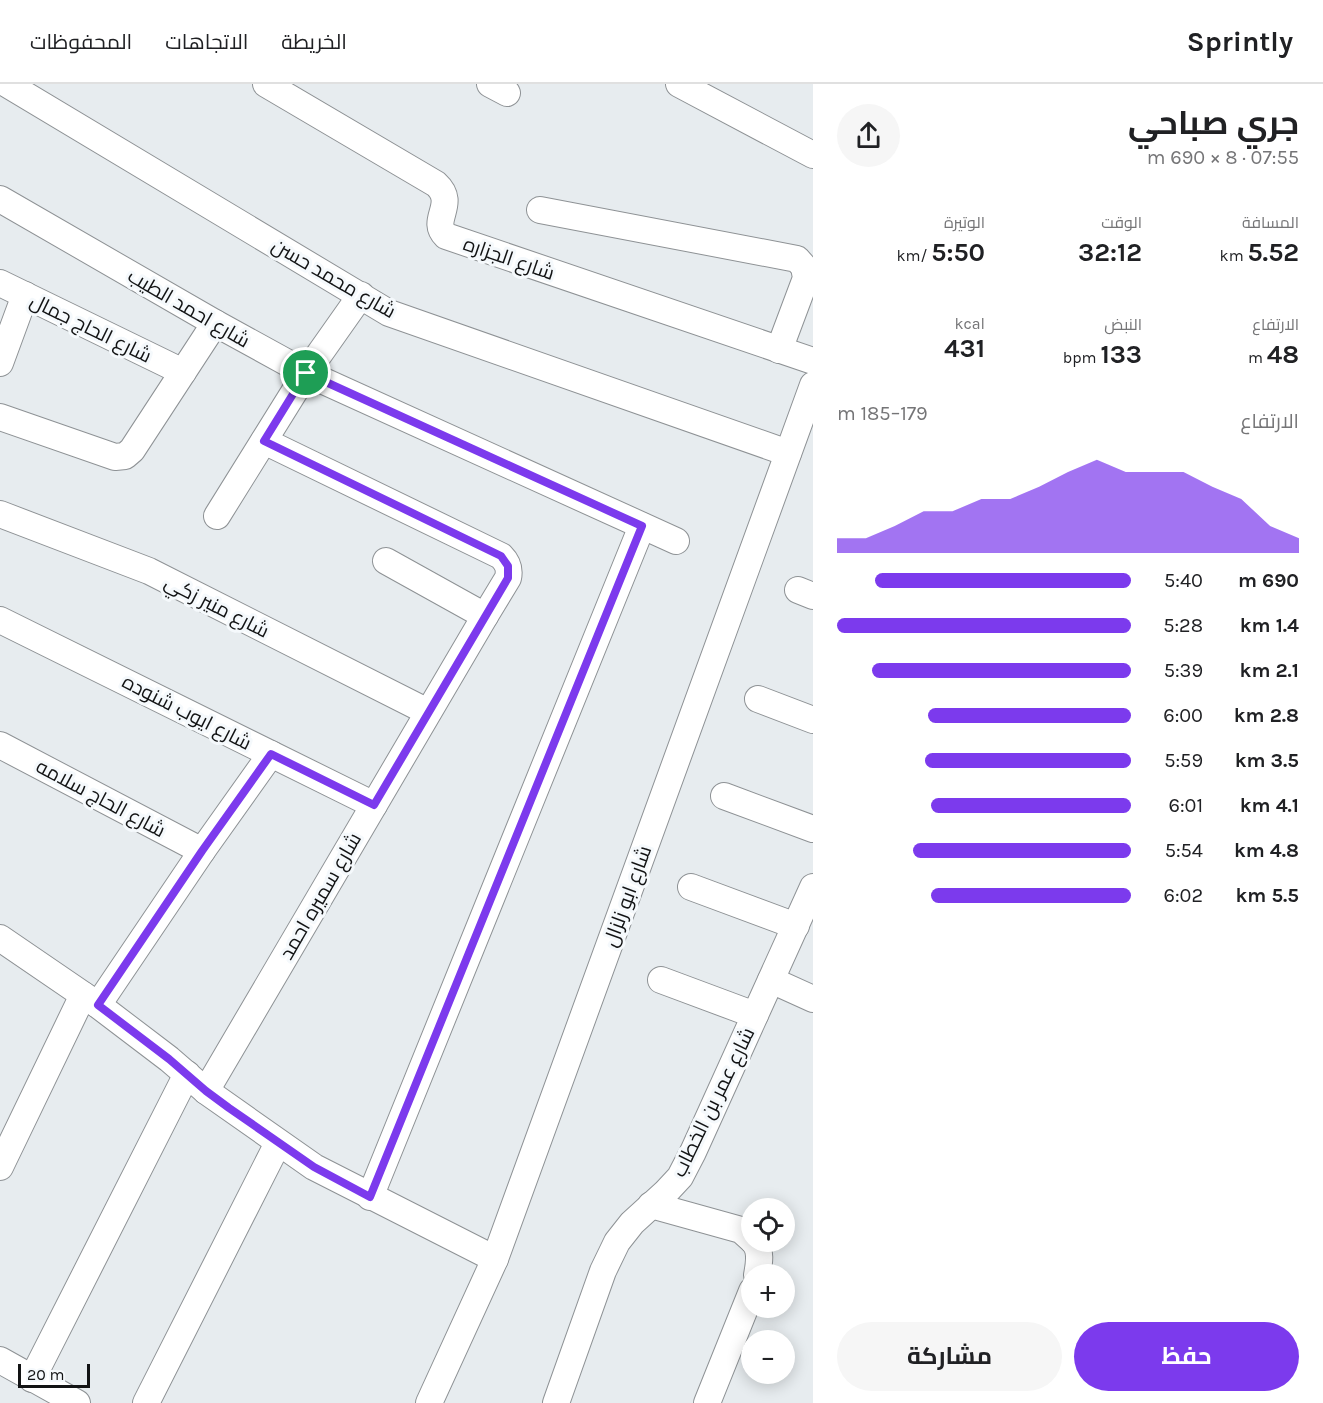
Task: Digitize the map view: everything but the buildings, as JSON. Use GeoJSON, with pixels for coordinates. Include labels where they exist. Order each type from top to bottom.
{"type":"FeatureCollection","features":[{"type":"Feature","properties":{"kind":"street","name":"شارع محمد حسن"},"geometry":{"type":"LineString","coordinates":[[7,84],[389,313],[788,453]]}},
{"type":"Feature","properties":{"kind":"street","name":"شارع الجزاره"},"geometry":{"type":"LineString","coordinates":[[266,84],[441,188],[446,202],[440,225],[446,236],[813,361]]}},
{"type":"Feature","properties":{"kind":"street"},"geometry":{"type":"LineString","coordinates":[[678,84],[710,92],[813,155]]}},
{"type":"Feature","properties":{"kind":"street","name":"شارع احمد الطيب"},"geometry":{"type":"LineString","coordinates":[[0,199],[306,373],[676,541]]}},
{"type":"Feature","properties":{"kind":"street"},"geometry":{"type":"LineString","coordinates":[[540,210],[797,259],[804,267],[806,278],[779,350]]}},
{"type":"Feature","properties":{"kind":"street","name":"شارع الحاج جمال"},"geometry":{"type":"LineString","coordinates":[[0,283],[183,372]]}},
{"type":"Feature","properties":{"kind":"street"},"geometry":{"type":"LineString","coordinates":[[0,363],[25,296]]}},
{"type":"Feature","properties":{"kind":"street"},"geometry":{"type":"LineString","coordinates":[[218,516],[306,373],[361,296]]}},
{"type":"Feature","properties":{"kind":"street"},"geometry":{"type":"LineString","coordinates":[[0,417],[115,457],[125,456],[132,450],[215,323]]}},
{"type":"Feature","properties":{"kind":"street","name":"شارع ابو زلزال"},"geometry":{"type":"LineString","coordinates":[[429,1403],[495,1259],[813,384]]}},
{"type":"Feature","properties":{"kind":"street","name":"شارع سميره احمد"},"geometry":{"type":"LineString","coordinates":[[206,1091],[508,578],[508,566],[501,556],[264,441]]}},
{"type":"Feature","properties":{"kind":"street","name":"شارع منير زكي"},"geometry":{"type":"LineString","coordinates":[[0,514],[149,571],[429,712]]}},
{"type":"Feature","properties":{"kind":"street"},"geometry":{"type":"LineString","coordinates":[[370,1197],[642,526]]}},
{"type":"Feature","properties":{"kind":"street"},"geometry":{"type":"LineString","coordinates":[[386,561],[485,616]]}},
{"type":"Feature","properties":{"kind":"street","name":"شارع ايوب شنوده"},"geometry":{"type":"LineString","coordinates":[[0,620],[374,805]]}},
{"type":"Feature","properties":{"kind":"street"},"geometry":{"type":"LineString","coordinates":[[758,699],[813,720]]}},
{"type":"Feature","properties":{"kind":"street","name":"شارع الحاج سلامه"},"geometry":{"type":"LineString","coordinates":[[0,745],[202,851]]}},
{"type":"Feature","properties":{"kind":"street"},"geometry":{"type":"LineString","coordinates":[[0,1167],[90,1000],[202,851],[271,754]]}},
{"type":"Feature","properties":{"kind":"street"},"geometry":{"type":"LineString","coordinates":[[724,796],[813,829]]}},
{"type":"Feature","properties":{"kind":"street"},"geometry":{"type":"LineString","coordinates":[[691,886],[796,926]]}},
{"type":"Feature","properties":{"kind":"street","name":"شارع عمر بن الخطاب"},"geometry":{"type":"LineString","coordinates":[[556,1403],[603,1271],[617,1242],[632,1223],[680,1177],[813,887]]}},
{"type":"Feature","properties":{"kind":"street"},"geometry":{"type":"LineString","coordinates":[[0,938],[90,1000],[206,1091],[314,1167],[495,1259]]}},
{"type":"Feature","properties":{"kind":"street"},"geometry":{"type":"LineString","coordinates":[[661,980],[755,1015]]}},
{"type":"Feature","properties":{"kind":"street"},"geometry":{"type":"LineString","coordinates":[[771,980],[813,999]]}},
{"type":"Feature","properties":{"kind":"street"},"geometry":{"type":"LineString","coordinates":[[32,1378],[187,1074]]}},
{"type":"Feature","properties":{"kind":"street"},"geometry":{"type":"LineString","coordinates":[[146,1403],[278,1143]]}},
{"type":"Feature","properties":{"kind":"street"},"geometry":{"type":"LineString","coordinates":[[651,1205],[741,1230]]}},
{"type":"Feature","properties":{"kind":"street"},"geometry":{"type":"LineString","coordinates":[[707,1403],[741,1318]]}},
{"type":"Feature","properties":{"kind":"street"},"geometry":{"type":"LineString","coordinates":[[0,1360],[77,1403]]}},
{"type":"Feature","properties":{"kind":"route"},"geometry":{"type":"LineString","coordinates":[[306,373],[642,526],[370,1197],[314,1167],[229,1108],[98,1005],[271,754],[374,805],[508,578],[508,566],[506,560],[501,556],[264,441],[306,373]]}}]}
